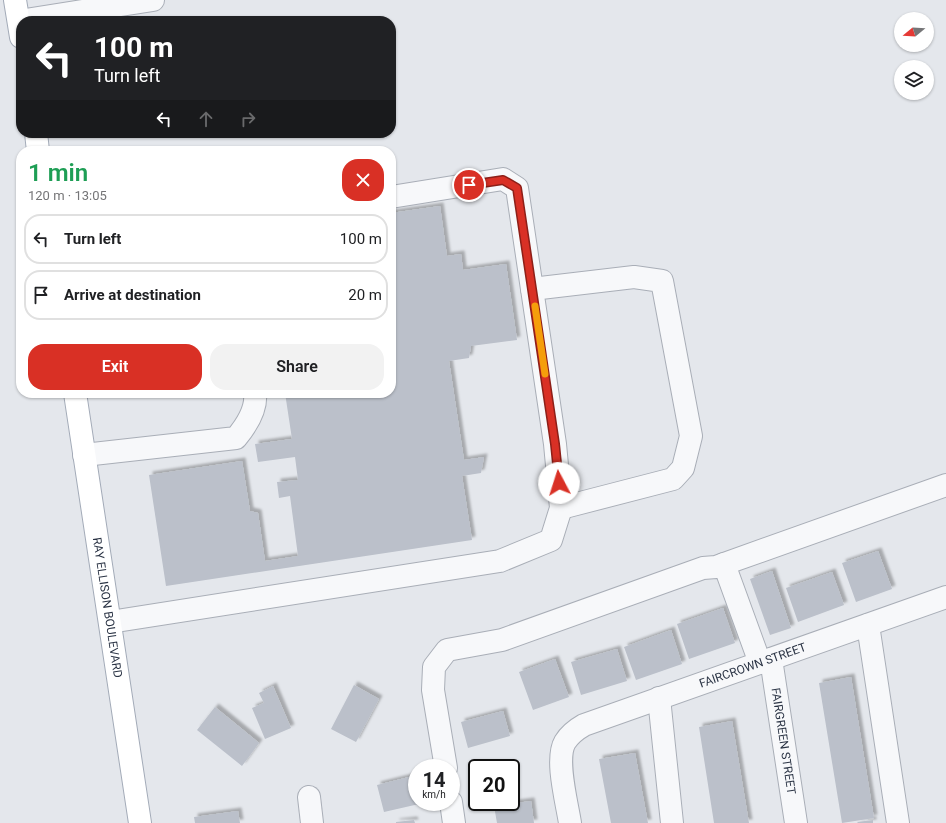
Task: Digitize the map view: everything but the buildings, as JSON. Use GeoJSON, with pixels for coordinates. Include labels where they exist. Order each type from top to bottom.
{"type":"FeatureCollection","features":[{"type":"Feature","properties":{"kind":"main road","name":"RAY ELLISON BOULEVARD"},"geometry":{"type":"LineString","coordinates":[[76,398],[140,823]]}},
{"type":"Feature","properties":{"kind":"street"},"geometry":{"type":"LineString","coordinates":[[39,16],[153,0]]}},
{"type":"Feature","properties":{"kind":"street"},"geometry":{"type":"LineString","coordinates":[[110,622],[500,561],[551,540],[562,508],[555,444],[517,188],[503,180],[396,196]]}},
{"type":"Feature","properties":{"kind":"street"},"geometry":{"type":"LineString","coordinates":[[532,289],[634,277],[662,281],[691,436],[684,468],[673,479],[562,508]]}},
{"type":"Feature","properties":{"kind":"street"},"geometry":{"type":"LineString","coordinates":[[84,455],[236,438],[248,425],[256,398]]}},
{"type":"Feature","properties":{"kind":"street"},"geometry":{"type":"LineString","coordinates":[[444,759],[433,690],[434,668],[447,650],[502,640],[702,568],[716,567],[946,485]]}},
{"type":"Feature","properties":{"kind":"street","name":"FAIRGREEN STREET"},"geometry":{"type":"LineString","coordinates":[[724,564],[765,661],[796,823]]}},
{"type":"Feature","properties":{"kind":"street","name":"FAIRCROWN STREET"},"geometry":{"type":"LineString","coordinates":[[570,823],[561,763],[565,742],[576,730],[584,725],[946,597]]}},
{"type":"Feature","properties":{"kind":"street"},"geometry":{"type":"LineString","coordinates":[[868,625],[898,823]]}},
{"type":"Feature","properties":{"kind":"street"},"geometry":{"type":"LineString","coordinates":[[659,698],[672,823]]}},
{"type":"Feature","properties":{"kind":"street"},"geometry":{"type":"LineString","coordinates":[[309,797],[312,823]]}},
{"type":"Feature","properties":{"kind":"street"},"geometry":{"type":"LineString","coordinates":[[452,811],[454,823]]}},
{"type":"Feature","properties":{"kind":"slow traffic"},"geometry":{"type":"LineString","coordinates":[[535,306],[545,374]]}},
{"type":"Feature","properties":{"kind":"route"},"geometry":{"type":"LineString","coordinates":[[469,185],[503,180],[517,188],[555,444],[559,483]]}}]}
